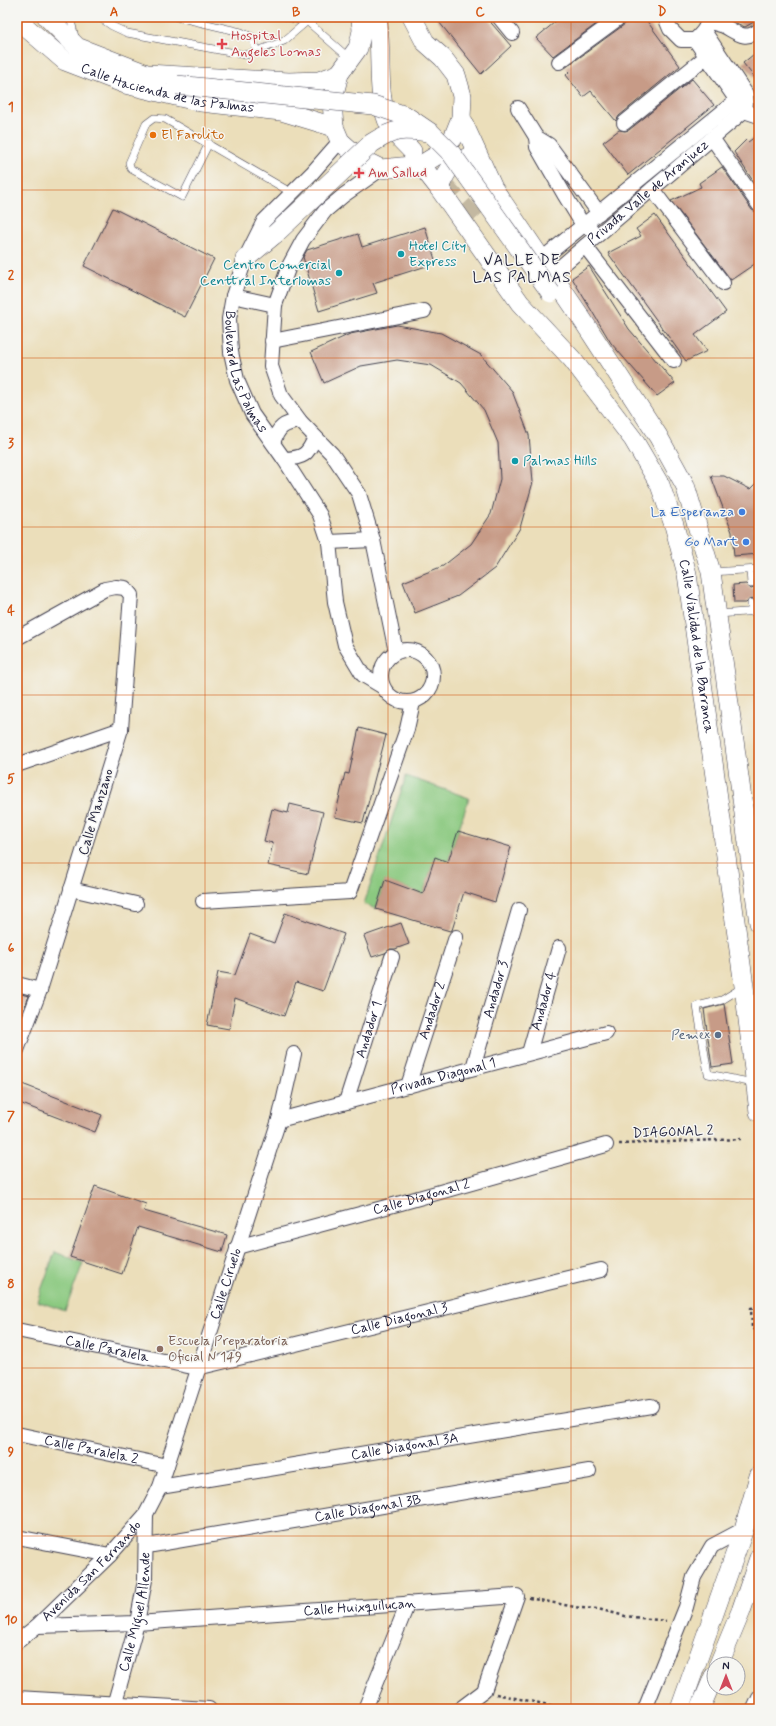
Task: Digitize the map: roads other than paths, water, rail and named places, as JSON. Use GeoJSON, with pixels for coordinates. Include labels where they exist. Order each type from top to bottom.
{"type":"FeatureCollection","features":[{"type":"Feature","properties":{"kind":"main road","name":"Calle Hacienda de las Palmas"},"geometry":{"type":"LineString","coordinates":[[17,17],[21,23],[65,61],[125,84],[201,102],[281,111],[337,134]]}},
{"type":"Feature","properties":{"kind":"main road","name":"Calle Hacienda de las Palmas"},"geometry":{"type":"LineString","coordinates":[[47,17],[77,47],[147,74],[288,82],[319,81],[339,74]]}},
{"type":"Feature","properties":{"kind":"main road"},"geometry":{"type":"LineString","coordinates":[[362,17],[362,31],[358,48],[339,74],[332,102],[337,134],[359,158],[381,169]]}},
{"type":"Feature","properties":{"kind":"main road"},"geometry":{"type":"LineString","coordinates":[[377,17],[380,31],[382,101],[385,115],[390,127],[417,158]]}},
{"type":"Feature","properties":{"kind":"main road"},"geometry":{"type":"LineString","coordinates":[[399,17],[425,42]]}},
{"type":"Feature","properties":{"kind":"main road","name":"Calle Vialidad de la Barranca"},"geometry":{"type":"LineString","coordinates":[[381,169],[417,158],[440,154],[454,138],[461,118],[462,96],[456,75],[443,58],[425,42],[412,17]]}},
{"type":"Feature","properties":{"kind":"main road"},"geometry":{"type":"LineString","coordinates":[[147,74],[177,85],[373,105],[406,116],[431,133],[451,153],[551,293],[578,313]]}},
{"type":"Feature","properties":{"kind":"main road"},"geometry":{"type":"LineString","coordinates":[[281,111],[291,102],[293,96],[288,82]]}},
{"type":"Feature","properties":{"kind":"main road","name":"Calle Vialidad de la Barranca"},"geometry":{"type":"LineString","coordinates":[[461,118],[493,188],[578,313],[658,436],[684,485],[711,572],[759,923]]}},
{"type":"Feature","properties":{"kind":"main road"},"geometry":{"type":"LineString","coordinates":[[245,259],[275,234],[372,143],[390,131],[406,129],[431,133]]}},
{"type":"Feature","properties":{"kind":"main road"},"geometry":{"type":"LineString","coordinates":[[439,188],[447,170],[453,163],[462,159],[479,157]]}},
{"type":"Feature","properties":{"kind":"main road","name":"Calle Vialidad de la Barranca"},"geometry":{"type":"LineString","coordinates":[[417,158],[520,303],[572,359],[633,440],[660,485],[674,525],[687,574],[757,1083],[759,1112]]}},
{"type":"Feature","properties":{"kind":"main road"},"geometry":{"type":"LineString","coordinates":[[480,224],[514,274],[520,303]]}},
{"type":"Feature","properties":{"kind":"main road"},"geometry":{"type":"LineString","coordinates":[[605,403],[627,389]]}},
{"type":"Feature","properties":{"kind":"main road"},"geometry":{"type":"LineString","coordinates":[[680,1709],[744,1529],[759,1476]]}},
{"type":"Feature","properties":{"kind":"main road"},"geometry":{"type":"LineString","coordinates":[[722,1656],[741,1611],[759,1558]]}},
{"type":"Feature","properties":{"kind":"main road"},"geometry":{"type":"LineString","coordinates":[[700,1709],[706,1695]]}},
{"type":"Feature","properties":{"kind":"street"},"geometry":{"type":"LineString","coordinates":[[499,17],[512,32]]}},
{"type":"Feature","properties":{"kind":"street"},"geometry":{"type":"LineString","coordinates":[[559,62],[620,17]]}},
{"type":"Feature","properties":{"kind":"street"},"geometry":{"type":"LineString","coordinates":[[665,17],[670,29],[681,40],[704,27],[724,26],[737,35],[747,36],[759,30]]}},
{"type":"Feature","properties":{"kind":"street"},"geometry":{"type":"LineString","coordinates":[[704,27],[707,56],[741,106],[759,116]]}},
{"type":"Feature","properties":{"kind":"street"},"geometry":{"type":"LineString","coordinates":[[704,27],[746,94],[741,106]]}},
{"type":"Feature","properties":{"kind":"street"},"geometry":{"type":"LineString","coordinates":[[624,123],[707,56]]}},
{"type":"Feature","properties":{"kind":"street","name":"Privada Valle de Aranjuez"},"geometry":{"type":"LineString","coordinates":[[547,267],[585,246],[712,138],[741,106]]}},
{"type":"Feature","properties":{"kind":"street","name":"Privada Valle de Aranjuez"},"geometry":{"type":"LineString","coordinates":[[547,267],[583,225],[741,106]]}},
{"type":"Feature","properties":{"kind":"street"},"geometry":{"type":"LineString","coordinates":[[518,108],[536,137],[537,147],[583,225],[600,233]]}},
{"type":"Feature","properties":{"kind":"street","name":"Boulevard Las Palmas"},"geometry":{"type":"LineString","coordinates":[[337,134],[312,173],[264,221],[245,259],[233,296],[229,319],[231,352],[237,380],[252,414],[320,514],[329,542],[335,602],[345,645],[363,675],[383,688]]}},
{"type":"Feature","properties":{"kind":"street"},"geometry":{"type":"LineString","coordinates":[[536,137],[549,145],[599,213]]}},
{"type":"Feature","properties":{"kind":"street"},"geometry":{"type":"LineString","coordinates":[[712,138],[759,205]]}},
{"type":"Feature","properties":{"kind":"street","name":"Boulevard Las Palmas"},"geometry":{"type":"LineString","coordinates":[[381,169],[344,195],[325,211],[303,240],[288,266],[275,305],[271,366],[281,395],[300,421],[332,454],[359,494],[373,540],[396,652]]}},
{"type":"Feature","properties":{"kind":"street"},"geometry":{"type":"LineString","coordinates":[[312,173],[323,173],[333,177],[340,185],[344,195]]}},
{"type":"Feature","properties":{"kind":"street"},"geometry":{"type":"LineString","coordinates":[[652,189],[723,282]]}},
{"type":"Feature","properties":{"kind":"street"},"geometry":{"type":"LineString","coordinates":[[585,246],[674,361]]}},
{"type":"Feature","properties":{"kind":"street","name":"Boulevard Las Palmas"},"geometry":{"type":"LineString","coordinates":[[233,296],[275,305]]}},
{"type":"Feature","properties":{"kind":"street","name":"Boulevard Las Palmas"},"geometry":{"type":"LineString","coordinates":[[272,341],[424,310]]}},
{"type":"Feature","properties":{"kind":"street","name":"Boulevard Las Palmas"},"geometry":{"type":"LineString","coordinates":[[273,443],[276,431],[289,422],[300,421]]}},
{"type":"Feature","properties":{"kind":"street"},"geometry":{"type":"LineString","coordinates":[[284,459],[299,458],[311,448],[315,437]]}},
{"type":"Feature","properties":{"kind":"street"},"geometry":{"type":"LineString","coordinates":[[329,542],[373,540]]}},
{"type":"Feature","properties":{"kind":"street","name":"Calle Manzano"},"geometry":{"type":"LineString","coordinates":[[17,638],[105,589],[116,587],[125,588],[131,595],[121,729],[40,990],[17,1050]]}},
{"type":"Feature","properties":{"kind":"street"},"geometry":{"type":"LineString","coordinates":[[405,650],[422,654],[428,660],[434,676],[428,693],[421,699],[413,702],[395,700],[388,695],[383,688],[381,680],[382,667],[389,656],[396,652],[405,650]]}},
{"type":"Feature","properties":{"kind":"street"},"geometry":{"type":"LineString","coordinates":[[203,901],[350,892],[407,729],[413,702]]}},
{"type":"Feature","properties":{"kind":"street"},"geometry":{"type":"LineString","coordinates":[[17,765],[121,729]]}},
{"type":"Feature","properties":{"kind":"street"},"geometry":{"type":"LineString","coordinates":[[72,889],[136,904]]}},
{"type":"Feature","properties":{"kind":"street","name":"Andador 3"},"geometry":{"type":"LineString","coordinates":[[473,1068],[519,910]]}},
{"type":"Feature","properties":{"kind":"street","name":"Andador 2"},"geometry":{"type":"LineString","coordinates":[[408,1086],[456,937]]}},
{"type":"Feature","properties":{"kind":"street","name":"Andador 4"},"geometry":{"type":"LineString","coordinates":[[530,1053],[558,948]]}},
{"type":"Feature","properties":{"kind":"street","name":"Andador 1"},"geometry":{"type":"LineString","coordinates":[[346,1102],[392,958]]}},
{"type":"Feature","properties":{"kind":"street"},"geometry":{"type":"LineString","coordinates":[[17,984],[40,990]]}},
{"type":"Feature","properties":{"kind":"street","name":"Privada Diagonal 1"},"geometry":{"type":"LineString","coordinates":[[280,1120],[606,1033]]}},
{"type":"Feature","properties":{"kind":"street","name":"Calle Ciruelo"},"geometry":{"type":"LineString","coordinates":[[146,1514],[160,1487],[197,1368],[280,1120],[294,1054]]}},
{"type":"Feature","properties":{"kind":"street","name":"Calle Diagonal 2"},"geometry":{"type":"LineString","coordinates":[[237,1246],[401,1203],[606,1145]]}},
{"type":"Feature","properties":{"kind":"street","name":"Calle Diagonal 3"},"geometry":{"type":"LineString","coordinates":[[197,1368],[601,1270]]}},
{"type":"Feature","properties":{"kind":"street","name":"Calle Paralela"},"geometry":{"type":"LineString","coordinates":[[17,1330],[197,1368]]}},
{"type":"Feature","properties":{"kind":"street","name":"Calle Diagonal 3A"},"geometry":{"type":"LineString","coordinates":[[160,1487],[651,1406]]}},
{"type":"Feature","properties":{"kind":"street","name":"Calle Paralela 2"},"geometry":{"type":"LineString","coordinates":[[17,1434],[167,1466]]}},
{"type":"Feature","properties":{"kind":"street","name":"Calle Diagonal 3B"},"geometry":{"type":"LineString","coordinates":[[147,1546],[589,1471]]}},
{"type":"Feature","properties":{"kind":"street","name":"Calle Miguel Allende"},"geometry":{"type":"LineString","coordinates":[[114,1706],[136,1623],[145,1580],[147,1546],[146,1514]]}},
{"type":"Feature","properties":{"kind":"street","name":"Avenida San Fernando"},"geometry":{"type":"LineString","coordinates":[[17,1642],[37,1626],[110,1555],[146,1514]]}},
{"type":"Feature","properties":{"kind":"street"},"geometry":{"type":"LineString","coordinates":[[645,1709],[679,1623],[694,1577],[712,1546],[744,1529]]}},
{"type":"Feature","properties":{"kind":"street"},"geometry":{"type":"LineString","coordinates":[[17,1537],[110,1555]]}},
{"type":"Feature","properties":{"kind":"street","name":"Calle Huixquilucan"},"geometry":{"type":"LineString","coordinates":[[37,1626],[136,1623],[517,1596],[484,1691],[460,1709]]}},
{"type":"Feature","properties":{"kind":"street"},"geometry":{"type":"LineString","coordinates":[[365,1709],[408,1603]]}},
{"type":"Feature","properties":{"kind":"street"},"geometry":{"type":"LineString","coordinates":[[17,1698],[114,1706],[209,1709]]}},
{"type":"Feature","properties":{"kind":"street"},"geometry":{"type":"LineString","coordinates":[[754,1709],[759,1698]]}},
{"type":"Feature","properties":{"kind":"lane"},"geometry":{"type":"LineString","coordinates":[[70,17],[77,47]]}},
{"type":"Feature","properties":{"kind":"lane"},"geometry":{"type":"LineString","coordinates":[[100,17],[112,26],[127,32],[246,55],[284,41],[309,19]]}},
{"type":"Feature","properties":{"kind":"lane"},"geometry":{"type":"LineString","coordinates":[[177,17],[241,32],[252,37],[257,52]]}},
{"type":"Feature","properties":{"kind":"lane"},"geometry":{"type":"LineString","coordinates":[[287,17],[309,19],[350,59]]}},
{"type":"Feature","properties":{"kind":"lane"},"geometry":{"type":"LineString","coordinates":[[209,143],[182,198],[131,169],[129,162],[146,124],[154,118],[165,119],[209,143],[292,193]]}},
{"type":"Feature","properties":{"kind":"lane"},"geometry":{"type":"LineString","coordinates":[[711,572],[759,569]]}},
{"type":"Feature","properties":{"kind":"lane"},"geometry":{"type":"LineString","coordinates":[[750,570],[751,584]]}},
{"type":"Feature","properties":{"kind":"lane"},"geometry":{"type":"LineString","coordinates":[[716,614],[755,612],[751,603]]}},
{"type":"Feature","properties":{"kind":"lane"},"geometry":{"type":"LineString","coordinates":[[744,986],[722,1000],[697,1006],[708,1074],[757,1083]]}},
{"type":"Feature","properties":{"kind":"tunnel"},"geometry":{"type":"LineString","coordinates":[[443,184],[480,224]]}},
{"type":"Feature","properties":{"kind":"place","name":"Hospital Angeles Lomas"},"geometry":{"type":"Point","coordinates":[222,44]}},
{"type":"Feature","properties":{"kind":"place","name":"El Farolito"},"geometry":{"type":"Point","coordinates":[153,135]}},
{"type":"Feature","properties":{"kind":"place","name":"Am Sallud"},"geometry":{"type":"Point","coordinates":[359,173]}},
{"type":"Feature","properties":{"kind":"place","name":"Hotel City Express"},"geometry":{"type":"Point","coordinates":[401,254]}},
{"type":"Feature","properties":{"kind":"place","name":"Centro Comercial Centtral Interlomas"},"geometry":{"type":"Point","coordinates":[339,273]}},
{"type":"Feature","properties":{"kind":"place","name":"Palmas Hills"},"geometry":{"type":"Point","coordinates":[515,461]}},
{"type":"Feature","properties":{"kind":"place","name":"La Esperanza"},"geometry":{"type":"Point","coordinates":[742,512]}},
{"type":"Feature","properties":{"kind":"place","name":"Go Mart"},"geometry":{"type":"Point","coordinates":[746,542]}},
{"type":"Feature","properties":{"kind":"place","name":"Pemex"},"geometry":{"type":"Point","coordinates":[718,1035]}},
{"type":"Feature","properties":{"kind":"place","name":"Escuela Preparatoria Oficial N 149"},"geometry":{"type":"Point","coordinates":[160,1349]}},
{"type":"Feature","properties":{"kind":"district","name":"VALLE DE LAS PALMAS"},"geometry":{"type":"Point","coordinates":[522,270]}}]}
